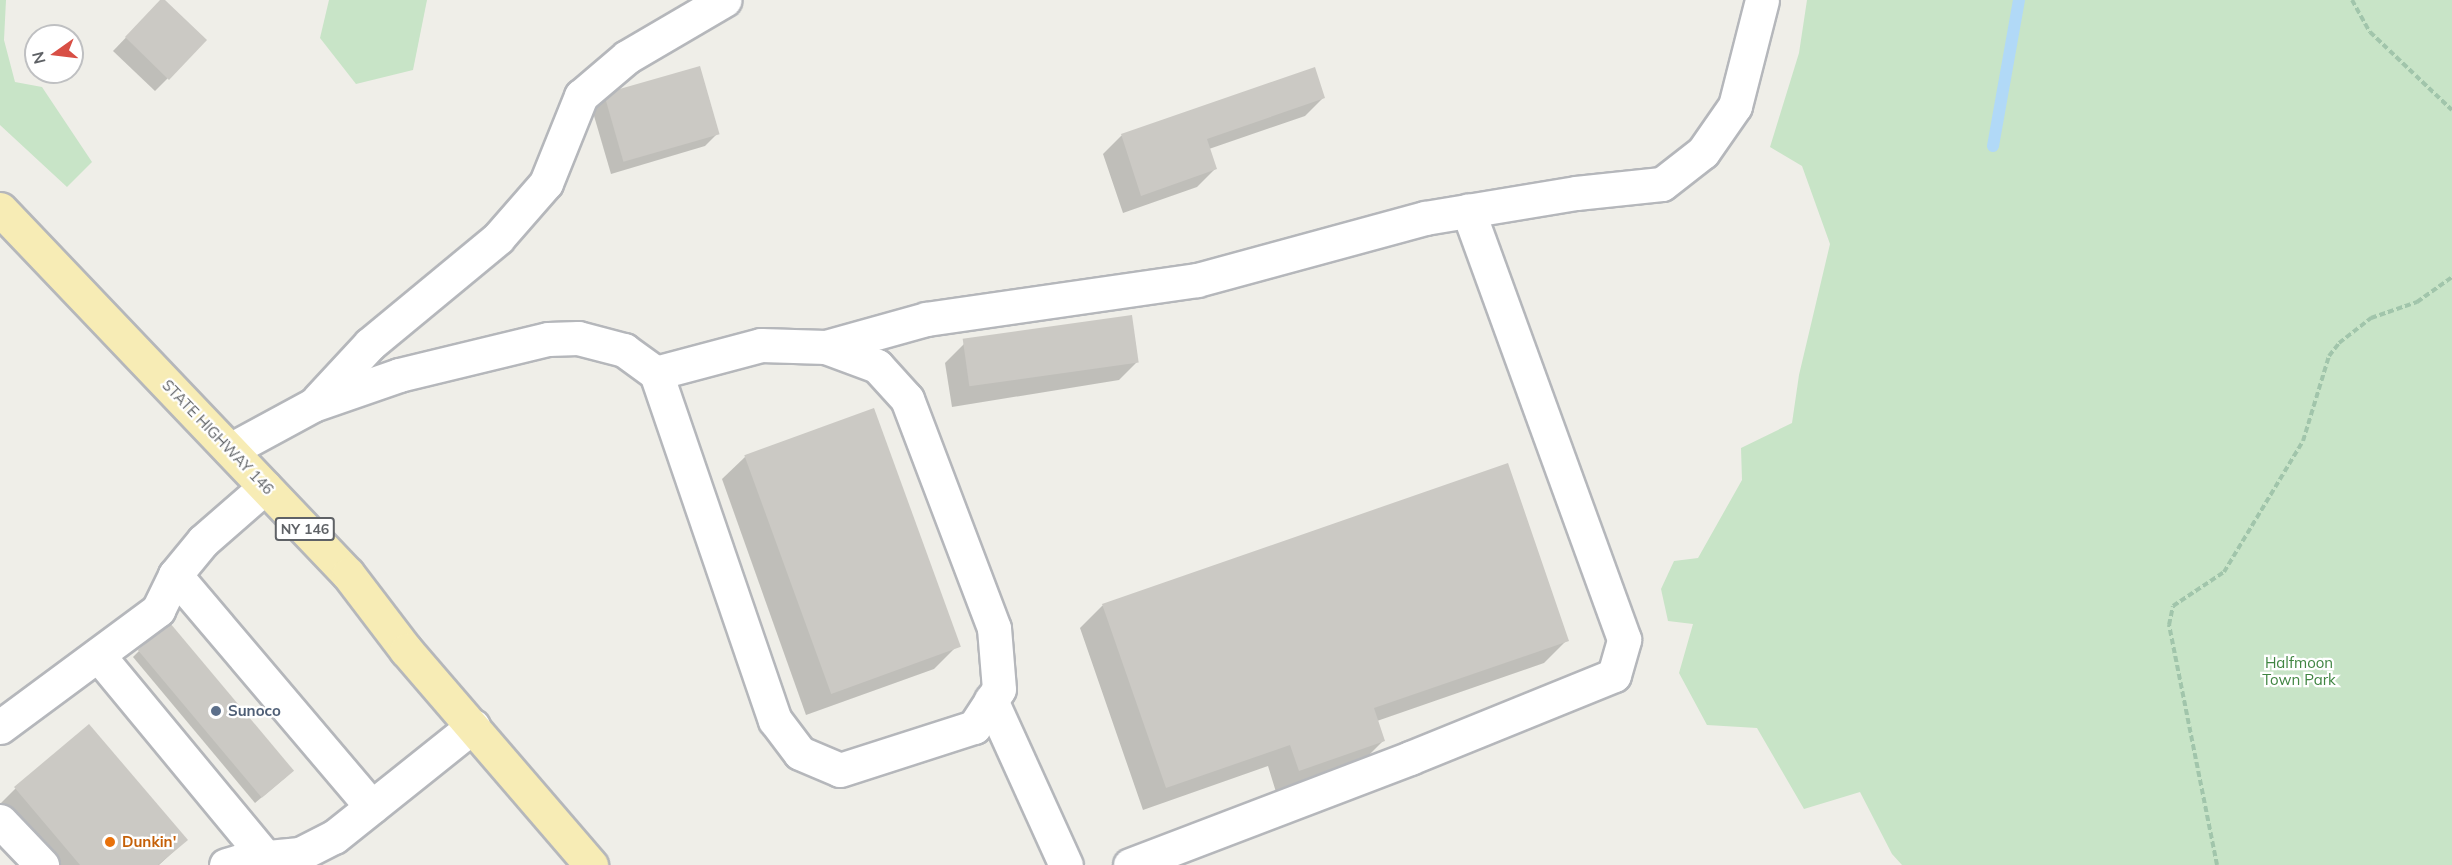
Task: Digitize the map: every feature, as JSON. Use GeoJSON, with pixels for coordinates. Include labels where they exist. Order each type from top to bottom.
{"type":"FeatureCollection","features":[{"type":"Feature","properties":{"kind":"main road","name":"STATE HIGHWAY 146"},"geometry":{"type":"LineString","coordinates":[[0,209],[348,574],[406,650],[591,865]]}},
{"type":"Feature","properties":{"kind":"lane"},"geometry":{"type":"LineString","coordinates":[[313,405],[370,344],[498,238],[546,183],[581,96],[627,57],[724,0]]}},
{"type":"Feature","properties":{"kind":"lane"},"geometry":{"type":"LineString","coordinates":[[656,373],[761,345],[826,346],[926,319],[1197,280],[1425,218],[1662,184],[1703,152],[1735,106],[1762,0]]}},
{"type":"Feature","properties":{"kind":"lane"},"geometry":{"type":"LineString","coordinates":[[1130,865],[1410,758],[1614,675],[1624,639],[1468,211]]}},
{"type":"Feature","properties":{"kind":"lane"},"geometry":{"type":"LineString","coordinates":[[230,450],[313,405],[399,375],[548,339],[599,342],[624,350],[656,373],[775,720],[800,753],[840,770],[974,727],[999,689],[994,628],[908,399],[877,366],[826,346]]}},
{"type":"Feature","properties":{"kind":"lane"},"geometry":{"type":"LineString","coordinates":[[0,727],[158,610],[175,575],[202,541],[266,487]]}},
{"type":"Feature","properties":{"kind":"lane"},"geometry":{"type":"LineString","coordinates":[[175,575],[372,807]]}},
{"type":"Feature","properties":{"kind":"lane"},"geometry":{"type":"LineString","coordinates":[[98,655],[265,857]]}},
{"type":"Feature","properties":{"kind":"lane"},"geometry":{"type":"LineString","coordinates":[[991,700],[1066,865]]}},
{"type":"Feature","properties":{"kind":"lane"},"geometry":{"type":"LineString","coordinates":[[226,865],[265,857],[300,854],[334,837],[473,726]]}},
{"type":"Feature","properties":{"kind":"lane"},"geometry":{"type":"LineString","coordinates":[[0,820],[42,865]]}},
{"type":"Feature","properties":{"kind":"path"},"geometry":{"type":"LineString","coordinates":[[2352,0],[2370,32],[2452,110]]}},
{"type":"Feature","properties":{"kind":"path"},"geometry":{"type":"LineString","coordinates":[[2217,865],[2169,625],[2173,606],[2224,572],[2303,441],[2326,366],[2339,342],[2371,318],[2417,302],[2452,277]]}},
{"type":"Feature","properties":{"kind":"green space"},"geometry":{"type":"Polygon","coordinates":[[[0,0],[6,0],[4,40],[15,82],[42,87],[92,162],[67,187],[0,125],[0,0]]]}},
{"type":"Feature","properties":{"kind":"green space"},"geometry":{"type":"Polygon","coordinates":[[[329,0],[427,0],[413,70],[356,84],[320,38],[329,0]]]}},
{"type":"Feature","properties":{"kind":"green space","name":"Halfmoon Town Park"},"geometry":{"type":"Polygon","coordinates":[[[1807,0],[2452,0],[2452,865],[1902,865],[1892,854],[1860,792],[1804,809],[1757,728],[1707,725],[1679,673],[1693,624],[1668,621],[1661,589],[1674,561],[1698,558],[1742,480],[1741,448],[1792,423],[1799,375],[1830,244],[1802,166],[1770,147],[1799,53],[1807,0]]]}},
{"type":"Feature","properties":{"kind":"building"},"geometry":{"type":"Polygon","coordinates":[[[160,0],[165,0],[207,40],[169,80],[125,37],[160,0]]]}},
{"type":"Feature","properties":{"kind":"building"},"geometry":{"type":"Polygon","coordinates":[[[700,66],[720,134],[623,162],[604,94],[700,66]]]}},
{"type":"Feature","properties":{"kind":"building"},"geometry":{"type":"Polygon","coordinates":[[[1315,67],[1325,98],[1207,139],[1217,169],[1141,196],[1121,134],[1315,67]]]}},
{"type":"Feature","properties":{"kind":"building"},"geometry":{"type":"Polygon","coordinates":[[[1132,315],[1139,363],[969,386],[963,339],[1132,315]]]}},
{"type":"Feature","properties":{"kind":"building"},"geometry":{"type":"Polygon","coordinates":[[[874,408],[961,647],[831,694],[744,455],[874,408]]]}},
{"type":"Feature","properties":{"kind":"building"},"geometry":{"type":"Polygon","coordinates":[[[1508,463],[1569,641],[1374,708],[1385,741],[1299,771],[1290,745],[1166,788],[1102,604],[1508,463]]]}},
{"type":"Feature","properties":{"kind":"building","name":"Sunoco"},"geometry":{"type":"Polygon","coordinates":[[[170,623],[294,771],[262,798],[138,650],[170,623]]]}},
{"type":"Feature","properties":{"kind":"building"},"geometry":{"type":"Polygon","coordinates":[[[89,724],[188,840],[158,865],[80,865],[14,787],[89,724]]]}},
{"type":"Feature","properties":{"kind":"waterway"},"geometry":{"type":"LineString","coordinates":[[1993,146],[2019,0]]}},
{"type":"Feature","properties":{"kind":"place","name":"Sunoco"},"geometry":{"type":"Point","coordinates":[216,711]}},
{"type":"Feature","properties":{"kind":"place","name":"Dunkin'"},"geometry":{"type":"Point","coordinates":[110,842]}}]}
